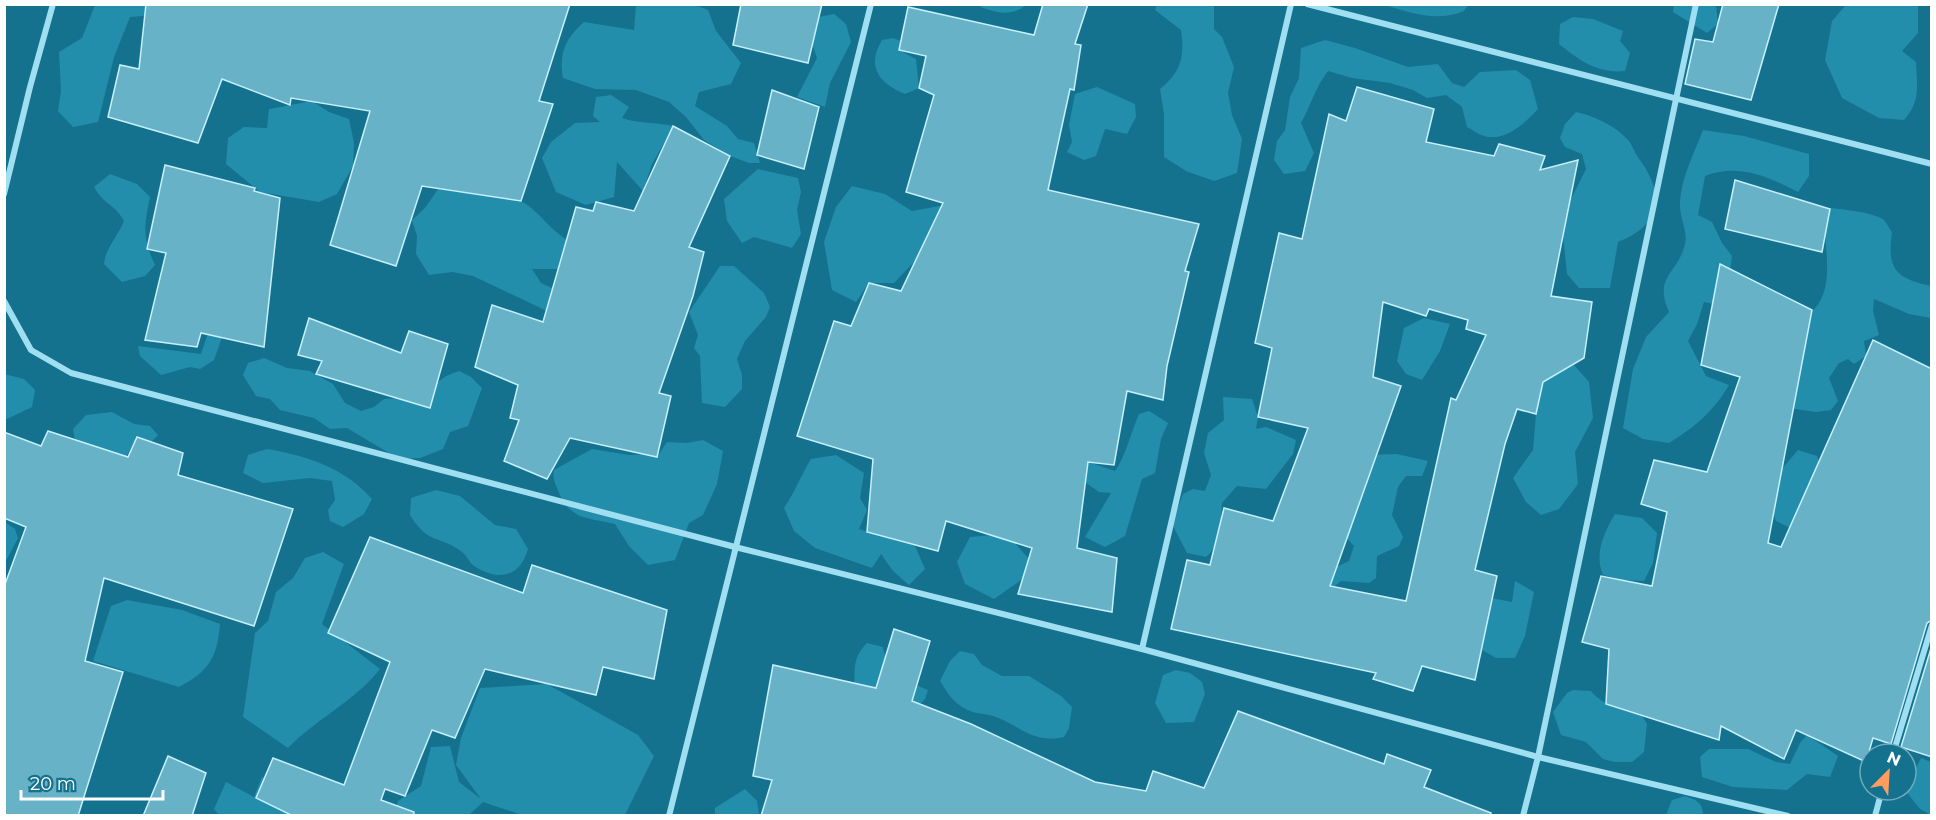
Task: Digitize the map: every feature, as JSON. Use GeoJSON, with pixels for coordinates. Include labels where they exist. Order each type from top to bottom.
{"type":"FeatureCollection","features":[{"type":"Feature","properties":{"kind":"street"},"geometry":{"type":"LineString","coordinates":[[4,194],[53,4]]}},
{"type":"Feature","properties":{"kind":"street"},"geometry":{"type":"LineString","coordinates":[[669,816],[871,4]]}},
{"type":"Feature","properties":{"kind":"street"},"geometry":{"type":"LineString","coordinates":[[1142,649],[1291,4]]}},
{"type":"Feature","properties":{"kind":"street"},"geometry":{"type":"LineString","coordinates":[[1307,4],[1932,164]]}},
{"type":"Feature","properties":{"kind":"street"},"geometry":{"type":"LineString","coordinates":[[1523,816],[1538,757],[1696,4]]}},
{"type":"Feature","properties":{"kind":"street"},"geometry":{"type":"LineString","coordinates":[[4,301],[32,350],[72,373],[735,547],[1142,649],[1538,757],[1788,816]]}},
{"type":"Feature","properties":{"kind":"street"},"geometry":{"type":"LineString","coordinates":[[1897,742],[1932,625]]}},
{"type":"Feature","properties":{"kind":"shaded area"},"geometry":{"type":"Polygon","coordinates":[[[1468,4],[1464,11],[1443,16],[1424,15],[1383,5],[1468,4]]]}},
{"type":"Feature","properties":{"kind":"shaded area"},"geometry":{"type":"Polygon","coordinates":[[[95,5],[181,5],[181,13],[130,17],[114,57],[98,122],[73,127],[58,111],[61,91],[59,52],[82,38],[95,5]]]}},
{"type":"Feature","properties":{"kind":"shaded area"},"geometry":{"type":"Polygon","coordinates":[[[636,5],[695,5],[708,10],[716,31],[741,63],[731,84],[699,92],[695,106],[727,126],[738,139],[754,143],[760,163],[749,163],[730,156],[704,140],[686,117],[669,102],[636,90],[595,89],[563,78],[563,54],[577,28],[584,22],[634,30],[636,5]]]}},
{"type":"Feature","properties":{"kind":"shaded area"},"geometry":{"type":"Polygon","coordinates":[[[976,5],[1026,5],[1008,13],[995,12],[976,5]]]}},
{"type":"Feature","properties":{"kind":"shaded area"},"geometry":{"type":"Polygon","coordinates":[[[1157,5],[1214,5],[1214,29],[1222,37],[1234,67],[1228,93],[1232,115],[1242,139],[1237,173],[1214,181],[1186,171],[1164,157],[1164,114],[1160,89],[1177,70],[1182,56],[1182,40],[1181,30],[1155,10],[1157,5]]]}},
{"type":"Feature","properties":{"kind":"shaded area"},"geometry":{"type":"Polygon","coordinates":[[[1674,5],[1716,5],[1718,24],[1707,33],[1673,12],[1674,5]]]}},
{"type":"Feature","properties":{"kind":"shaded area"},"geometry":{"type":"Polygon","coordinates":[[[1846,5],[1918,5],[1918,33],[1902,51],[1916,62],[1917,79],[1916,100],[1904,120],[1879,118],[1842,98],[1825,60],[1832,21],[1846,5]]]}},
{"type":"Feature","properties":{"kind":"shaded area"},"geometry":{"type":"Polygon","coordinates":[[[834,14],[846,24],[851,42],[830,83],[825,107],[797,97],[817,58],[812,43],[819,17],[834,14]]]}},
{"type":"Feature","properties":{"kind":"shaded area"},"geometry":{"type":"Polygon","coordinates":[[[1573,17],[1593,19],[1623,31],[1620,41],[1630,53],[1625,71],[1606,70],[1589,65],[1559,44],[1560,24],[1573,17]]]}},
{"type":"Feature","properties":{"kind":"shaded area"},"geometry":{"type":"Polygon","coordinates":[[[893,38],[901,41],[899,50],[916,59],[919,88],[905,94],[888,85],[875,66],[877,50],[882,40],[893,38]]]}},
{"type":"Feature","properties":{"kind":"shaded area"},"geometry":{"type":"Polygon","coordinates":[[[1325,40],[1408,67],[1438,64],[1452,83],[1464,87],[1480,72],[1516,70],[1530,80],[1538,109],[1510,132],[1496,137],[1486,137],[1467,127],[1462,107],[1446,95],[1427,98],[1413,90],[1390,83],[1352,78],[1328,71],[1301,123],[1314,153],[1305,171],[1284,174],[1274,160],[1277,141],[1285,130],[1290,97],[1299,78],[1301,48],[1325,40]]]}},
{"type":"Feature","properties":{"kind":"shaded area"},"geometry":{"type":"Polygon","coordinates":[[[1097,87],[1135,104],[1136,117],[1127,134],[1105,129],[1096,156],[1084,160],[1067,152],[1072,142],[1069,125],[1075,94],[1097,87]]]}},
{"type":"Feature","properties":{"kind":"shaded area"},"geometry":{"type":"Polygon","coordinates":[[[611,95],[629,107],[622,118],[674,126],[652,164],[643,191],[617,162],[614,197],[586,205],[556,192],[542,158],[551,142],[575,123],[600,122],[593,116],[596,97],[611,95]]]}},
{"type":"Feature","properties":{"kind":"shaded area"},"geometry":{"type":"Polygon","coordinates":[[[312,101],[329,112],[349,119],[354,143],[353,166],[337,194],[319,202],[260,192],[226,164],[228,138],[244,127],[267,128],[269,109],[312,101]]]}},
{"type":"Feature","properties":{"kind":"shaded area"},"geometry":{"type":"Polygon","coordinates":[[[1576,112],[1604,122],[1628,140],[1654,186],[1655,208],[1651,218],[1633,235],[1618,242],[1610,288],[1579,288],[1567,274],[1563,235],[1570,201],[1586,169],[1582,154],[1565,147],[1560,138],[1565,124],[1576,112]]]}},
{"type":"Feature","properties":{"kind":"shaded area"},"geometry":{"type":"Polygon","coordinates":[[[1703,130],[1744,136],[1809,154],[1809,176],[1798,192],[1776,181],[1741,171],[1717,172],[1705,176],[1698,215],[1712,222],[1722,243],[1732,256],[1729,280],[1788,298],[1780,317],[1704,302],[1697,324],[1688,341],[1706,376],[1729,385],[1703,418],[1669,443],[1643,439],[1623,428],[1633,369],[1646,337],[1669,312],[1665,300],[1665,283],[1682,254],[1686,240],[1680,206],[1682,187],[1703,130]]]}},
{"type":"Feature","properties":{"kind":"shaded area"},"geometry":{"type":"Polygon","coordinates":[[[758,169],[798,178],[801,192],[797,210],[801,234],[792,248],[754,237],[742,243],[727,221],[724,199],[758,169]]]}},
{"type":"Feature","properties":{"kind":"shaded area"},"geometry":{"type":"Polygon","coordinates":[[[110,174],[137,184],[150,197],[145,231],[155,265],[145,276],[122,282],[104,264],[107,253],[124,221],[94,187],[110,174]]]}},
{"type":"Feature","properties":{"kind":"shaded area"},"geometry":{"type":"Polygon","coordinates":[[[852,186],[885,194],[912,211],[945,205],[915,261],[894,283],[869,283],[856,302],[832,290],[824,242],[836,207],[852,186]]]}},
{"type":"Feature","properties":{"kind":"shaded area"},"geometry":{"type":"Polygon","coordinates":[[[438,189],[521,201],[567,240],[558,269],[532,269],[541,283],[558,291],[549,312],[473,276],[452,272],[429,275],[416,254],[417,236],[412,220],[425,208],[438,189]]]}},
{"type":"Feature","properties":{"kind":"shaded area"},"geometry":{"type":"Polygon","coordinates":[[[1796,206],[1855,211],[1884,220],[1892,232],[1891,255],[1896,270],[1909,279],[1931,286],[1931,318],[1909,314],[1874,299],[1873,311],[1879,335],[1864,341],[1866,356],[1854,364],[1848,359],[1839,363],[1829,378],[1838,401],[1831,410],[1816,412],[1775,406],[1810,313],[1818,305],[1826,285],[1825,229],[1796,206]]]}},
{"type":"Feature","properties":{"kind":"shaded area"},"geometry":{"type":"Polygon","coordinates":[[[720,266],[734,266],[764,293],[770,307],[766,317],[745,341],[737,359],[742,375],[742,389],[725,407],[702,403],[700,356],[694,348],[698,335],[689,312],[720,266]]]}},
{"type":"Feature","properties":{"kind":"shaded area"},"geometry":{"type":"Polygon","coordinates":[[[1424,318],[1450,324],[1440,351],[1422,380],[1406,374],[1397,361],[1404,328],[1424,318]]]}},
{"type":"Feature","properties":{"kind":"shaded area"},"geometry":{"type":"Polygon","coordinates":[[[226,326],[214,360],[200,369],[190,367],[161,375],[140,356],[138,346],[201,354],[210,327],[226,326]]]}},
{"type":"Feature","properties":{"kind":"shaded area"},"geometry":{"type":"Polygon","coordinates":[[[264,358],[287,368],[310,371],[333,384],[345,403],[361,411],[374,407],[384,399],[419,397],[446,376],[459,371],[471,377],[482,388],[468,426],[450,432],[443,449],[420,458],[399,459],[347,428],[330,429],[314,418],[280,410],[270,399],[256,396],[243,375],[248,363],[264,358]]]}},
{"type":"Feature","properties":{"kind":"shaded area"},"geometry":{"type":"Polygon","coordinates":[[[1574,365],[1589,382],[1593,418],[1575,452],[1578,484],[1559,509],[1541,515],[1526,502],[1513,478],[1533,450],[1536,414],[1543,382],[1574,365]]]}},
{"type":"Feature","properties":{"kind":"shaded area"},"geometry":{"type":"Polygon","coordinates":[[[4,374],[24,379],[35,390],[32,407],[5,420],[4,374]]]}},
{"type":"Feature","properties":{"kind":"shaded area"},"geometry":{"type":"Polygon","coordinates":[[[1223,397],[1252,399],[1258,417],[1256,429],[1266,427],[1296,440],[1293,454],[1266,489],[1237,486],[1222,503],[1217,540],[1206,557],[1187,553],[1172,524],[1183,494],[1193,489],[1205,491],[1211,475],[1204,453],[1208,433],[1224,420],[1223,397]]]}},
{"type":"Feature","properties":{"kind":"shaded area"},"geometry":{"type":"Polygon","coordinates":[[[1149,411],[1168,423],[1161,439],[1155,473],[1142,479],[1125,536],[1105,547],[1085,537],[1111,493],[1099,492],[1085,482],[1088,462],[1115,471],[1125,452],[1139,414],[1149,411]]]}},
{"type":"Feature","properties":{"kind":"shaded area"},"geometry":{"type":"Polygon","coordinates":[[[112,412],[134,424],[150,426],[158,435],[151,442],[137,437],[125,459],[77,453],[73,429],[86,415],[112,412]]]}},
{"type":"Feature","properties":{"kind":"shaded area"},"geometry":{"type":"Polygon","coordinates":[[[703,440],[723,451],[717,484],[703,515],[689,523],[675,560],[648,565],[629,546],[615,524],[589,519],[569,508],[555,482],[554,470],[592,449],[629,455],[652,454],[657,457],[667,442],[687,443],[703,440]]]}},
{"type":"Feature","properties":{"kind":"shaded area"},"geometry":{"type":"Polygon","coordinates":[[[267,449],[310,459],[349,479],[372,499],[364,514],[343,527],[330,521],[328,510],[335,500],[332,481],[310,478],[263,483],[243,473],[248,455],[267,449]]]}},
{"type":"Feature","properties":{"kind":"shaded area"},"geometry":{"type":"Polygon","coordinates":[[[1798,450],[1817,456],[1821,468],[1790,528],[1776,521],[1774,501],[1781,470],[1798,450]]]}},
{"type":"Feature","properties":{"kind":"shaded area"},"geometry":{"type":"Polygon","coordinates":[[[1397,454],[1428,461],[1422,476],[1406,476],[1398,487],[1392,515],[1403,537],[1399,546],[1377,556],[1376,578],[1369,583],[1341,581],[1327,592],[1317,576],[1349,561],[1354,546],[1344,535],[1367,455],[1397,454]]]}},
{"type":"Feature","properties":{"kind":"shaded area"},"geometry":{"type":"Polygon","coordinates":[[[836,455],[864,473],[860,498],[867,510],[859,529],[915,546],[925,569],[909,585],[893,571],[881,554],[872,568],[815,548],[794,531],[784,508],[807,465],[811,459],[836,455]]]}},
{"type":"Feature","properties":{"kind":"shaded area"},"geometry":{"type":"Polygon","coordinates":[[[436,490],[460,496],[495,525],[516,529],[528,549],[520,566],[514,571],[500,575],[483,571],[474,566],[464,554],[454,547],[434,538],[416,525],[410,515],[411,498],[436,490]]]}},
{"type":"Feature","properties":{"kind":"shaded area"},"geometry":{"type":"Polygon","coordinates":[[[1615,514],[1642,518],[1657,533],[1653,563],[1644,581],[1622,580],[1603,575],[1600,567],[1600,551],[1607,528],[1615,514]]]}},
{"type":"Feature","properties":{"kind":"shaded area"},"geometry":{"type":"Polygon","coordinates":[[[5,522],[15,529],[18,538],[5,563],[5,522]]]}},
{"type":"Feature","properties":{"kind":"shaded area"},"geometry":{"type":"Polygon","coordinates":[[[993,535],[1013,541],[1029,559],[1024,578],[994,599],[965,584],[957,562],[970,537],[993,535]]]}},
{"type":"Feature","properties":{"kind":"shaded area"},"geometry":{"type":"Polygon","coordinates":[[[323,552],[344,564],[322,624],[380,669],[359,691],[288,748],[243,717],[255,633],[268,621],[276,592],[293,578],[305,558],[323,552]]]}},
{"type":"Feature","properties":{"kind":"shaded area"},"geometry":{"type":"Polygon","coordinates":[[[1515,581],[1534,592],[1525,636],[1515,658],[1496,658],[1482,650],[1489,616],[1482,607],[1486,597],[1512,602],[1515,581]]]}},
{"type":"Feature","properties":{"kind":"shaded area"},"geometry":{"type":"Polygon","coordinates":[[[127,600],[182,610],[220,624],[217,646],[210,662],[198,675],[179,687],[93,661],[111,606],[127,600]]]}},
{"type":"Feature","properties":{"kind":"shaded area"},"geometry":{"type":"Polygon","coordinates":[[[867,643],[883,647],[893,669],[928,690],[925,699],[920,704],[904,697],[855,688],[855,664],[859,653],[867,643]]]}},
{"type":"Feature","properties":{"kind":"shaded area"},"geometry":{"type":"Polygon","coordinates":[[[960,651],[974,654],[982,665],[1002,676],[1029,676],[1061,696],[1072,707],[1069,728],[1064,737],[1034,736],[1003,720],[968,710],[955,702],[940,681],[950,661],[960,651]]]}},
{"type":"Feature","properties":{"kind":"shaded area"},"geometry":{"type":"Polygon","coordinates":[[[1176,670],[1190,673],[1202,682],[1205,694],[1194,722],[1166,723],[1155,703],[1163,675],[1176,670]]]}},
{"type":"Feature","properties":{"kind":"shaded area"},"geometry":{"type":"Polygon","coordinates":[[[547,684],[638,735],[654,756],[625,815],[522,815],[483,802],[469,815],[393,816],[398,801],[421,786],[431,747],[450,746],[459,782],[481,799],[456,765],[461,738],[480,688],[547,684]]]}},
{"type":"Feature","properties":{"kind":"shaded area"},"geometry":{"type":"Polygon","coordinates":[[[1573,690],[1591,691],[1608,704],[1642,716],[1647,724],[1644,752],[1632,762],[1615,762],[1603,759],[1586,742],[1561,735],[1553,712],[1567,693],[1573,690]]]}},
{"type":"Feature","properties":{"kind":"shaded area"},"geometry":{"type":"Polygon","coordinates":[[[1807,735],[1838,756],[1830,777],[1807,774],[1787,790],[1733,787],[1702,777],[1700,757],[1709,749],[1748,749],[1776,762],[1790,764],[1800,743],[1807,735]]]}},
{"type":"Feature","properties":{"kind":"shaded area"},"geometry":{"type":"Polygon","coordinates":[[[1921,758],[1931,762],[1931,815],[1920,809],[1914,802],[1918,802],[1918,764],[1921,758]]]}},
{"type":"Feature","properties":{"kind":"shaded area"},"geometry":{"type":"Polygon","coordinates":[[[262,777],[267,777],[293,815],[219,815],[214,809],[226,782],[254,797],[262,777]]]}},
{"type":"Feature","properties":{"kind":"shaded area"},"geometry":{"type":"Polygon","coordinates":[[[745,789],[757,801],[759,815],[715,815],[715,808],[745,789]]]}},
{"type":"Feature","properties":{"kind":"shaded area"},"geometry":{"type":"Polygon","coordinates":[[[1685,796],[1698,802],[1702,807],[1703,815],[1666,815],[1672,800],[1685,796]]]}},
{"type":"Feature","properties":{"kind":"building"},"geometry":{"type":"Polygon","coordinates":[[[146,4],[570,4],[539,101],[553,104],[521,201],[422,186],[396,266],[330,245],[370,111],[291,98],[290,105],[222,79],[198,143],[108,117],[120,65],[139,69],[146,4]]]}},
{"type":"Feature","properties":{"kind":"building"},"geometry":{"type":"Polygon","coordinates":[[[741,4],[822,4],[808,63],[733,45],[741,4]]]}},
{"type":"Feature","properties":{"kind":"building"},"geometry":{"type":"Polygon","coordinates":[[[1043,4],[1088,4],[1075,44],[1081,45],[1074,90],[1070,89],[1048,190],[1199,224],[1185,271],[1189,272],[1167,366],[1163,400],[1127,391],[1114,465],[1088,462],[1077,548],[1117,558],[1112,612],[1018,594],[1032,548],[946,521],[938,551],[867,532],[873,459],[797,436],[834,321],[851,326],[869,283],[901,291],[943,203],[906,192],[934,95],[919,88],[926,56],[899,50],[908,7],[1034,35],[1043,4]]]}},
{"type":"Feature","properties":{"kind":"building"},"geometry":{"type":"Polygon","coordinates":[[[1723,4],[1779,4],[1751,100],[1685,84],[1695,39],[1713,42],[1723,4]]]}},
{"type":"Feature","properties":{"kind":"building"},"geometry":{"type":"Polygon","coordinates":[[[1357,87],[1434,109],[1426,142],[1494,156],[1499,144],[1545,156],[1540,170],[1578,160],[1551,296],[1592,302],[1584,358],[1543,382],[1536,414],[1517,409],[1505,444],[1475,570],[1497,576],[1475,680],[1422,666],[1413,691],[1373,679],[1376,673],[1171,629],[1187,560],[1210,565],[1224,508],[1273,521],[1308,428],[1258,417],[1272,348],[1255,343],[1279,233],[1302,239],[1329,114],[1346,121],[1357,87]],[[1383,302],[1373,377],[1401,386],[1330,586],[1406,601],[1451,398],[1456,400],[1486,335],[1466,329],[1468,320],[1429,309],[1426,316],[1383,302]]]}},
{"type":"Feature","properties":{"kind":"building"},"geometry":{"type":"Polygon","coordinates":[[[772,90],[819,107],[804,169],[757,155],[772,90]]]}},
{"type":"Feature","properties":{"kind":"building"},"geometry":{"type":"Polygon","coordinates":[[[673,126],[730,156],[689,247],[704,252],[693,296],[659,393],[671,396],[657,457],[570,438],[547,479],[504,461],[519,420],[510,418],[518,385],[475,367],[492,305],[543,322],[576,207],[593,211],[596,202],[634,211],[673,126]]]}},
{"type":"Feature","properties":{"kind":"building"},"geometry":{"type":"Polygon","coordinates":[[[165,165],[255,188],[254,191],[280,198],[264,347],[201,333],[197,347],[145,340],[166,253],[147,249],[165,165]]]}},
{"type":"Feature","properties":{"kind":"building"},"geometry":{"type":"Polygon","coordinates":[[[1735,180],[1830,209],[1822,252],[1725,229],[1735,180]]]}},
{"type":"Feature","properties":{"kind":"building"},"geometry":{"type":"Polygon","coordinates":[[[1720,264],[1812,310],[1768,543],[1781,547],[1873,340],[1932,369],[1932,620],[1927,623],[1892,742],[1873,738],[1872,742],[1858,742],[1858,758],[1796,730],[1784,759],[1721,726],[1719,740],[1606,704],[1609,649],[1582,642],[1601,576],[1652,586],[1667,512],[1641,504],[1654,460],[1707,472],[1740,377],[1701,365],[1720,264]]]}},
{"type":"Feature","properties":{"kind":"building"},"geometry":{"type":"Polygon","coordinates":[[[309,318],[401,353],[409,331],[448,344],[430,408],[316,374],[322,361],[298,355],[309,318]]]}},
{"type":"Feature","properties":{"kind":"building"},"geometry":{"type":"Polygon","coordinates":[[[48,431],[128,457],[137,437],[183,453],[178,475],[293,509],[254,626],[104,578],[85,661],[123,672],[78,816],[4,816],[4,587],[26,527],[4,518],[4,432],[41,446],[48,431]]]}},
{"type":"Feature","properties":{"kind":"building"},"geometry":{"type":"Polygon","coordinates":[[[370,537],[523,593],[532,565],[667,610],[654,679],[603,667],[596,695],[485,669],[455,738],[432,730],[405,796],[385,789],[381,800],[414,812],[414,816],[293,816],[256,798],[273,758],[344,785],[390,662],[328,633],[370,537]]]}},
{"type":"Feature","properties":{"kind":"building"},"geometry":{"type":"Polygon","coordinates":[[[894,629],[930,641],[912,701],[971,724],[1095,782],[1146,791],[1153,771],[1204,788],[1238,711],[1384,764],[1387,754],[1431,770],[1424,787],[1491,813],[1490,816],[761,816],[772,780],[753,776],[773,665],[876,688],[894,629]]]}},
{"type":"Feature","properties":{"kind":"building"},"geometry":{"type":"Polygon","coordinates":[[[1932,645],[1932,757],[1918,752],[1918,742],[1903,742],[1932,645]]]}},
{"type":"Feature","properties":{"kind":"building"},"geometry":{"type":"Polygon","coordinates":[[[168,756],[206,773],[192,816],[143,816],[168,756]]]}}]}
